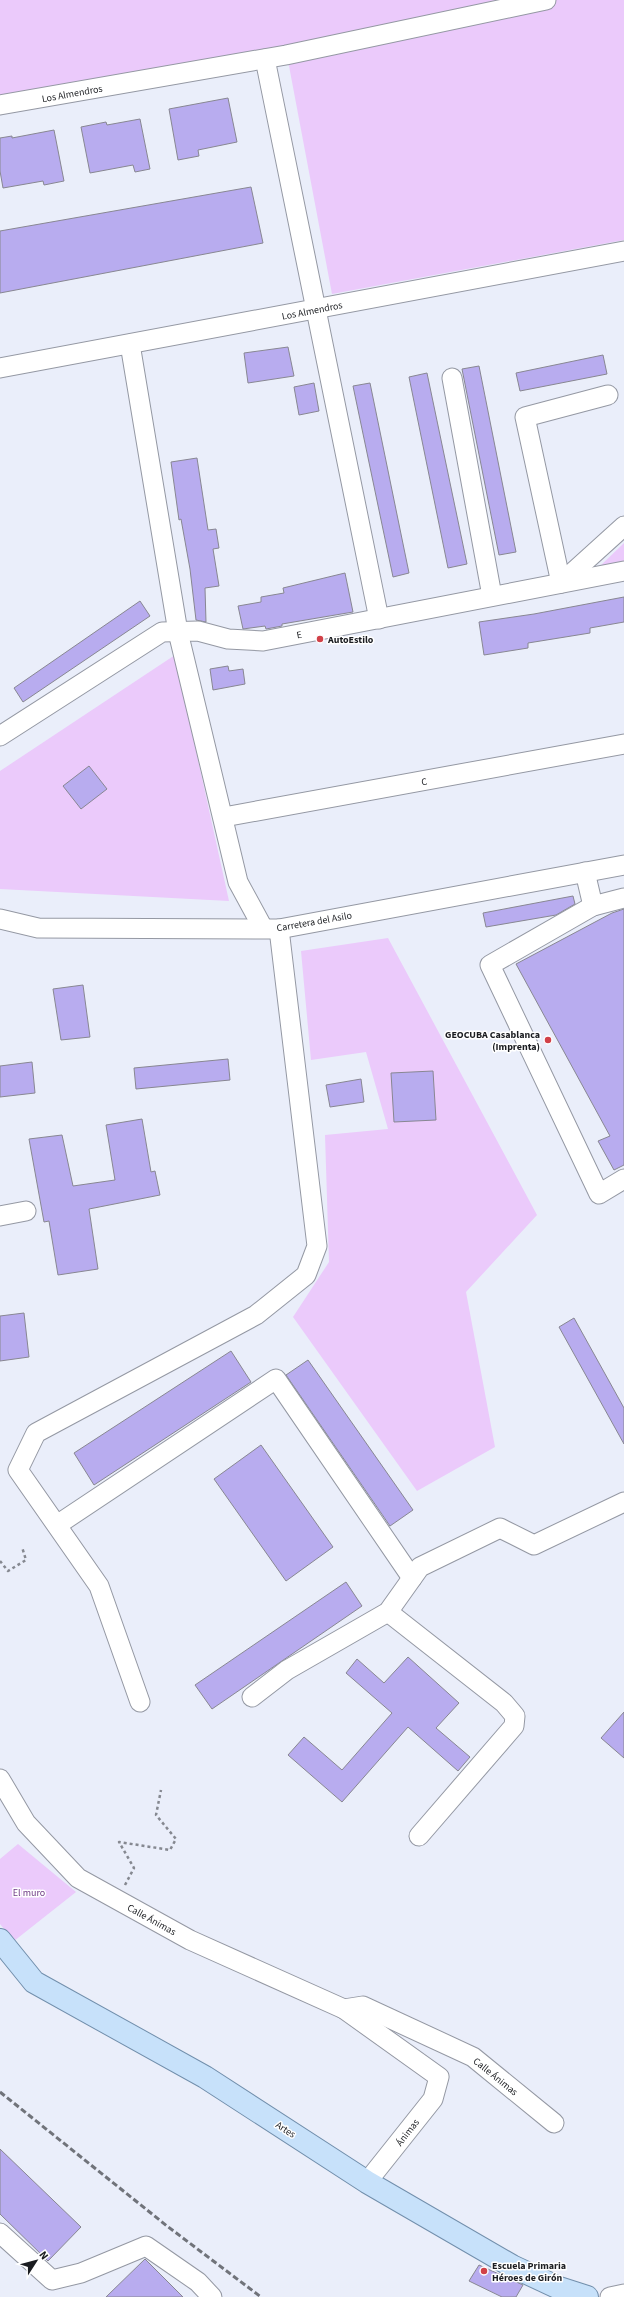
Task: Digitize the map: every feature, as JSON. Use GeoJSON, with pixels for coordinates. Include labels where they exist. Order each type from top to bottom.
{"type":"FeatureCollection","features":[{"type":"Feature","properties":{"kind":"main road","name":"Artes"},"geometry":{"type":"LineString","coordinates":[[0,1940],[34,1982],[205,2077],[367,2182],[512,2266],[558,2288],[587,2297]]}},
{"type":"Feature","properties":{"kind":"street","name":"Los Almendros"},"geometry":{"type":"LineString","coordinates":[[0,105],[266,59],[546,0]]}},
{"type":"Feature","properties":{"kind":"street"},"geometry":{"type":"LineString","coordinates":[[266,59],[379,618]]}},
{"type":"Feature","properties":{"kind":"street","name":"Los Almendros"},"geometry":{"type":"LineString","coordinates":[[0,368],[624,252]]}},
{"type":"Feature","properties":{"kind":"street"},"geometry":{"type":"LineString","coordinates":[[130,344],[178,632],[224,818],[238,882],[271,928],[317,1246],[306,1275],[256,1315],[36,1433],[18,1470],[99,1586],[140,1702]]}},
{"type":"Feature","properties":{"kind":"street"},"geometry":{"type":"LineString","coordinates":[[452,378],[492,596]]}},
{"type":"Feature","properties":{"kind":"street"},"geometry":{"type":"LineString","coordinates":[[608,395],[525,417],[561,583],[624,526]]}},
{"type":"Feature","properties":{"kind":"street","name":"E"},"geometry":{"type":"LineString","coordinates":[[0,736],[162,632],[198,631],[228,639],[263,642],[624,571]]}},
{"type":"Feature","properties":{"kind":"street","name":"C"},"geometry":{"type":"LineString","coordinates":[[224,818],[624,744]]}},
{"type":"Feature","properties":{"kind":"street","name":"Carretera del Asilo"},"geometry":{"type":"LineString","coordinates":[[0,919],[38,928],[271,928],[624,865]]}},
{"type":"Feature","properties":{"kind":"street"},"geometry":{"type":"LineString","coordinates":[[585,872],[592,906]]}},
{"type":"Feature","properties":{"kind":"street"},"geometry":{"type":"LineString","coordinates":[[624,898],[592,906],[490,964],[599,1194],[624,1179]]}},
{"type":"Feature","properties":{"kind":"street"},"geometry":{"type":"LineString","coordinates":[[0,1216],[26,1211]]}},
{"type":"Feature","properties":{"kind":"street"},"geometry":{"type":"LineString","coordinates":[[57,1525],[276,1379],[412,1578]]}},
{"type":"Feature","properties":{"kind":"street"},"geometry":{"type":"LineString","coordinates":[[252,1697],[287,1670],[388,1612],[420,1567],[500,1528],[534,1545],[624,1502]]}},
{"type":"Feature","properties":{"kind":"street"},"geometry":{"type":"LineString","coordinates":[[388,1612],[504,1703],[515,1716],[514,1726],[419,1836]]}},
{"type":"Feature","properties":{"kind":"street","name":"Calle Ánimas"},"geometry":{"type":"LineString","coordinates":[[0,1778],[26,1824],[78,1878],[190,1940],[344,2009],[439,2077]]}},
{"type":"Feature","properties":{"kind":"street","name":"Calle Ánimas"},"geometry":{"type":"LineString","coordinates":[[344,2009],[363,2006],[473,2057],[554,2123]]}},
{"type":"Feature","properties":{"kind":"street","name":"Ánimas"},"geometry":{"type":"LineString","coordinates":[[367,2182],[433,2098],[439,2077]]}},
{"type":"Feature","properties":{"kind":"street"},"geometry":{"type":"LineString","coordinates":[[0,2233],[52,2280],[81,2273],[146,2246],[198,2282],[212,2297]]}},
{"type":"Feature","properties":{"kind":"street"},"geometry":{"type":"LineString","coordinates":[[610,2297],[624,2294]]}},
{"type":"Feature","properties":{"kind":"path"},"geometry":{"type":"LineString","coordinates":[[0,1561],[8,1571],[26,1560],[22,1547]]}},
{"type":"Feature","properties":{"kind":"path"},"geometry":{"type":"LineString","coordinates":[[117,1900],[134,1868],[119,1842],[170,1850],[176,1839],[156,1815],[161,1790]]}},
{"type":"Feature","properties":{"kind":"green space"},"geometry":{"type":"Polygon","coordinates":[[[0,0],[624,0],[624,240],[332,294],[286,50],[0,96],[0,0]]]}},
{"type":"Feature","properties":{"kind":"green space"},"geometry":{"type":"Polygon","coordinates":[[[624,543],[624,562],[599,567],[624,543]]]}},
{"type":"Feature","properties":{"kind":"green space"},"geometry":{"type":"Polygon","coordinates":[[[175,655],[229,901],[0,889],[0,771],[175,655]]]}},
{"type":"Feature","properties":{"kind":"green space"},"geometry":{"type":"Polygon","coordinates":[[[388,938],[537,1215],[466,1292],[495,1447],[417,1491],[293,1317],[329,1262],[325,1135],[388,1129],[366,1052],[311,1060],[301,951],[388,938]]]}},
{"type":"Feature","properties":{"kind":"green space","name":"El muro"},"geometry":{"type":"Polygon","coordinates":[[[18,1844],[76,1892],[14,1941],[0,1924],[0,1859],[18,1844]]]}},
{"type":"Feature","properties":{"kind":"building"},"geometry":{"type":"Polygon","coordinates":[[[228,98],[237,142],[198,150],[199,156],[178,160],[169,109],[228,98]]]}},
{"type":"Feature","properties":{"kind":"building"},"geometry":{"type":"Polygon","coordinates":[[[140,119],[150,169],[135,172],[133,165],[90,173],[81,127],[106,122],[107,125],[140,119]]]}},
{"type":"Feature","properties":{"kind":"building"},"geometry":{"type":"Polygon","coordinates":[[[54,130],[64,181],[44,185],[43,181],[3,188],[0,171],[0,138],[12,136],[12,138],[54,130]]]}},
{"type":"Feature","properties":{"kind":"building"},"geometry":{"type":"Polygon","coordinates":[[[251,187],[263,243],[0,293],[0,231],[251,187]]]}},
{"type":"Feature","properties":{"kind":"building"},"geometry":{"type":"Polygon","coordinates":[[[288,347],[294,376],[248,383],[244,353],[288,347]]]}},
{"type":"Feature","properties":{"kind":"building"},"geometry":{"type":"Polygon","coordinates":[[[603,355],[607,374],[520,391],[516,373],[603,355]]]}},
{"type":"Feature","properties":{"kind":"building"},"geometry":{"type":"Polygon","coordinates":[[[479,366],[516,552],[499,555],[462,369],[479,366]]]}},
{"type":"Feature","properties":{"kind":"building"},"geometry":{"type":"Polygon","coordinates":[[[427,373],[467,564],[448,568],[409,377],[427,373]]]}},
{"type":"Feature","properties":{"kind":"building"},"geometry":{"type":"Polygon","coordinates":[[[314,383],[319,411],[299,415],[294,387],[314,383]]]}},
{"type":"Feature","properties":{"kind":"building"},"geometry":{"type":"Polygon","coordinates":[[[370,383],[409,573],[393,577],[353,386],[370,383]]]}},
{"type":"Feature","properties":{"kind":"building"},"geometry":{"type":"Polygon","coordinates":[[[197,458],[208,530],[216,529],[219,548],[213,549],[219,586],[205,588],[206,622],[196,620],[190,569],[181,519],[179,520],[171,462],[197,458]]]}},
{"type":"Feature","properties":{"kind":"building"},"geometry":{"type":"Polygon","coordinates":[[[345,573],[353,612],[282,624],[282,626],[266,629],[265,626],[243,629],[238,606],[261,602],[261,597],[284,593],[283,588],[345,573]]]}},
{"type":"Feature","properties":{"kind":"building"},"geometry":{"type":"Polygon","coordinates":[[[624,597],[624,622],[590,628],[590,633],[528,643],[528,648],[484,655],[479,622],[534,614],[624,597]]]}},
{"type":"Feature","properties":{"kind":"building"},"geometry":{"type":"Polygon","coordinates":[[[140,601],[150,616],[23,702],[14,688],[140,601]]]}},
{"type":"Feature","properties":{"kind":"building"},"geometry":{"type":"Polygon","coordinates":[[[228,666],[229,671],[243,669],[245,684],[213,690],[210,669],[228,666]]]}},
{"type":"Feature","properties":{"kind":"building"},"geometry":{"type":"Polygon","coordinates":[[[89,766],[107,789],[81,809],[63,786],[89,766]]]}},
{"type":"Feature","properties":{"kind":"building"},"geometry":{"type":"Polygon","coordinates":[[[573,896],[575,904],[556,915],[486,927],[483,913],[573,896]]]}},
{"type":"Feature","properties":{"kind":"building"},"geometry":{"type":"Polygon","coordinates":[[[624,909],[624,1165],[614,1170],[598,1141],[610,1136],[516,964],[612,913],[624,909]]]}},
{"type":"Feature","properties":{"kind":"building"},"geometry":{"type":"Polygon","coordinates":[[[83,985],[90,1037],[61,1040],[53,989],[83,985]]]}},
{"type":"Feature","properties":{"kind":"building"},"geometry":{"type":"Polygon","coordinates":[[[228,1059],[230,1080],[136,1089],[134,1068],[228,1059]]]}},
{"type":"Feature","properties":{"kind":"building"},"geometry":{"type":"Polygon","coordinates":[[[32,1062],[35,1093],[0,1097],[0,1066],[32,1062]]]}},
{"type":"Feature","properties":{"kind":"building"},"geometry":{"type":"Polygon","coordinates":[[[433,1071],[436,1120],[394,1122],[391,1073],[433,1071]]]}},
{"type":"Feature","properties":{"kind":"building"},"geometry":{"type":"Polygon","coordinates":[[[361,1079],[364,1102],[330,1107],[326,1085],[361,1079]]]}},
{"type":"Feature","properties":{"kind":"building"},"geometry":{"type":"Polygon","coordinates":[[[142,1119],[151,1172],[155,1171],[160,1195],[89,1209],[98,1269],[58,1275],[49,1221],[44,1222],[29,1139],[62,1135],[73,1186],[115,1180],[106,1125],[142,1119]]]}},
{"type":"Feature","properties":{"kind":"building"},"geometry":{"type":"Polygon","coordinates":[[[24,1313],[29,1357],[0,1361],[0,1316],[24,1313]]]}},
{"type":"Feature","properties":{"kind":"building"},"geometry":{"type":"Polygon","coordinates":[[[574,1318],[624,1408],[624,1444],[559,1327],[574,1318]]]}},
{"type":"Feature","properties":{"kind":"building"},"geometry":{"type":"Polygon","coordinates":[[[231,1351],[251,1382],[94,1485],[74,1453],[231,1351]]]}},
{"type":"Feature","properties":{"kind":"building"},"geometry":{"type":"Polygon","coordinates":[[[308,1360],[413,1510],[390,1526],[286,1375],[308,1360]]]}},
{"type":"Feature","properties":{"kind":"building"},"geometry":{"type":"Polygon","coordinates":[[[261,1445],[333,1547],[286,1581],[214,1479],[261,1445]]]}},
{"type":"Feature","properties":{"kind":"building"},"geometry":{"type":"Polygon","coordinates":[[[346,1582],[362,1606],[212,1709],[195,1685],[346,1582]]]}},
{"type":"Feature","properties":{"kind":"building"},"geometry":{"type":"Polygon","coordinates":[[[408,1657],[459,1703],[436,1728],[470,1757],[458,1771],[408,1727],[342,1802],[288,1755],[304,1737],[342,1770],[392,1713],[346,1673],[357,1659],[384,1683],[408,1657]]]}},
{"type":"Feature","properties":{"kind":"building"},"geometry":{"type":"Polygon","coordinates":[[[624,1712],[624,1758],[601,1738],[624,1712]]]}},
{"type":"Feature","properties":{"kind":"building"},"geometry":{"type":"Polygon","coordinates":[[[0,2149],[81,2227],[48,2261],[0,2214],[0,2149]]]}},
{"type":"Feature","properties":{"kind":"building"},"geometry":{"type":"Polygon","coordinates":[[[145,2259],[183,2297],[106,2297],[145,2259]]]}},
{"type":"Feature","properties":{"kind":"building"},"geometry":{"type":"Polygon","coordinates":[[[479,2265],[523,2285],[516,2297],[502,2297],[469,2281],[479,2265]]]}},
{"type":"Feature","properties":{"kind":"railway"},"geometry":{"type":"LineString","coordinates":[[0,2092],[167,2226],[261,2297]]}},
{"type":"Feature","properties":{"kind":"place","name":"AutoEstilo"},"geometry":{"type":"Point","coordinates":[320,639]}},
{"type":"Feature","properties":{"kind":"place","name":"GEOCUBA Casablanca (Imprenta)"},"geometry":{"type":"Point","coordinates":[548,1040]}},
{"type":"Feature","properties":{"kind":"place","name":"Escuela Primaria Héroes de Girón"},"geometry":{"type":"Point","coordinates":[484,2271]}}]}
